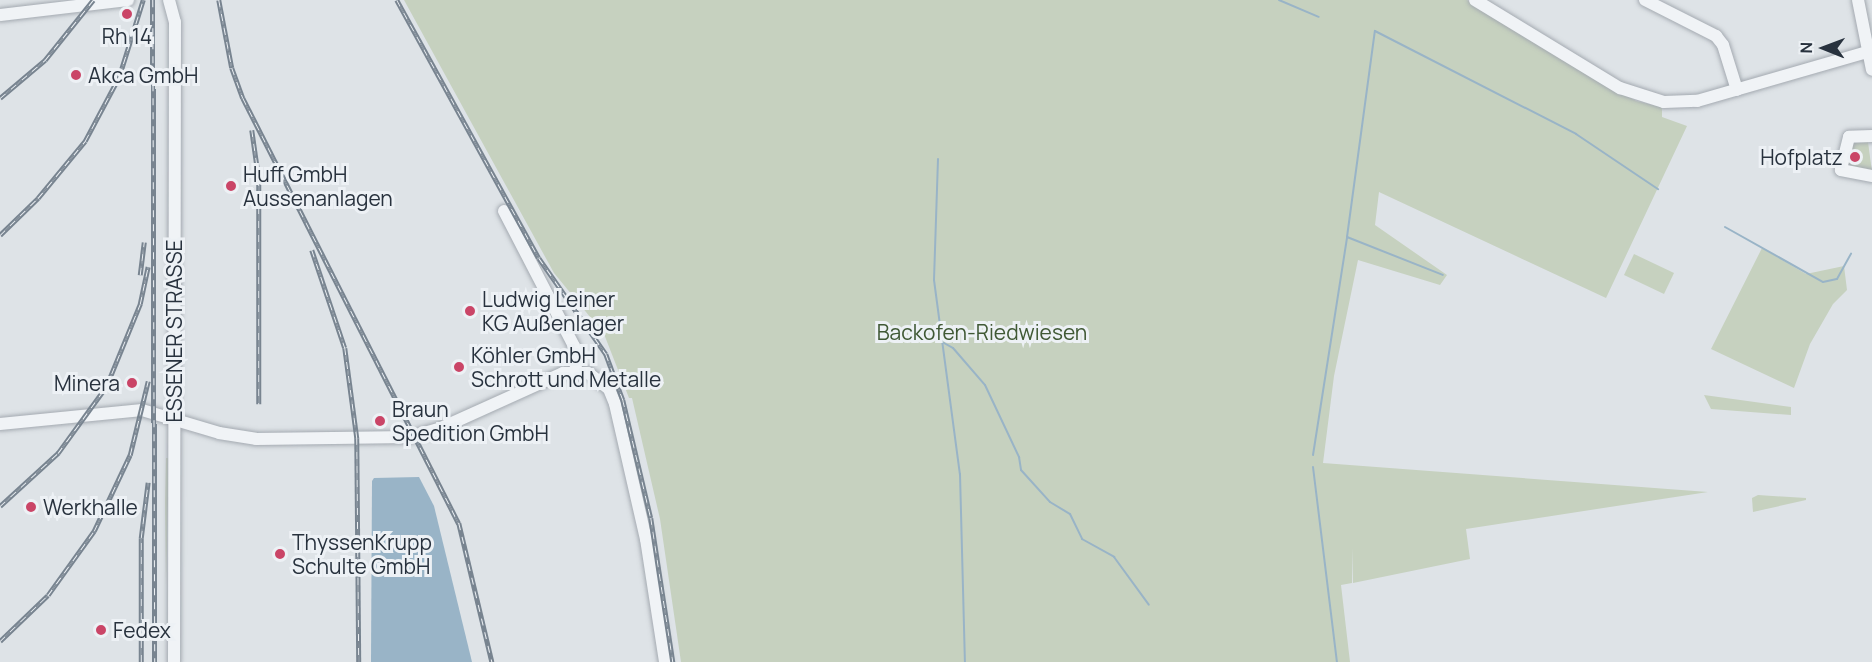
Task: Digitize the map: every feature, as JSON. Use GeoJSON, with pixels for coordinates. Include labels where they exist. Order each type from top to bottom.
{"type":"FeatureCollection","features":[{"type":"Feature","properties":{"kind":"street"},"geometry":{"type":"LineString","coordinates":[[0,15],[128,0]]}},
{"type":"Feature","properties":{"kind":"street","name":"ESSENER STRASSE"},"geometry":{"type":"LineString","coordinates":[[170,0],[175,34],[174,662]]}},
{"type":"Feature","properties":{"kind":"street"},"geometry":{"type":"LineString","coordinates":[[1475,0],[1641,97],[1685,102],[1737,90],[1867,52]]}},
{"type":"Feature","properties":{"kind":"street"},"geometry":{"type":"LineString","coordinates":[[1645,0],[1659,3],[1716,36],[1723,45],[1737,90]]}},
{"type":"Feature","properties":{"kind":"street"},"geometry":{"type":"LineString","coordinates":[[1858,0],[1872,70]]}},
{"type":"Feature","properties":{"kind":"street"},"geometry":{"type":"LineString","coordinates":[[1872,136],[1849,137],[1841,170],[1872,176]]}},
{"type":"Feature","properties":{"kind":"street"},"geometry":{"type":"LineString","coordinates":[[504,211],[574,346],[576,371]]}},
{"type":"Feature","properties":{"kind":"street"},"geometry":{"type":"LineString","coordinates":[[0,424],[154,411],[219,433],[256,439],[410,437],[441,428],[552,377],[576,371],[602,381],[615,404],[646,539],[665,662]]}},
{"type":"Feature","properties":{"kind":"street"},"geometry":{"type":"LineString","coordinates":[[154,411],[174,388]]}},
{"type":"Feature","properties":{"kind":"green space","name":"Backofen-Riedwiesen"},"geometry":{"type":"Polygon","coordinates":[[[404,0],[1467,0],[1636,101],[1662,107],[1662,117],[1687,126],[1606,298],[1379,192],[1375,225],[1447,275],[1440,285],[1358,260],[1334,376],[1323,463],[1708,492],[1466,529],[1470,559],[1353,583],[1353,548],[1352,583],[1341,585],[1350,662],[681,662],[660,519],[632,398],[629,398],[604,334],[554,273],[404,0]]]}},
{"type":"Feature","properties":{"kind":"green space"},"geometry":{"type":"Polygon","coordinates":[[[1868,142],[1872,172],[1848,167],[1850,143],[1868,142]]]}},
{"type":"Feature","properties":{"kind":"green space"},"geometry":{"type":"Polygon","coordinates":[[[1762,248],[1806,274],[1844,266],[1847,290],[1833,304],[1810,344],[1794,388],[1711,349],[1762,248]]]}},
{"type":"Feature","properties":{"kind":"green space"},"geometry":{"type":"Polygon","coordinates":[[[1634,254],[1674,273],[1664,294],[1624,275],[1634,254]]]}},
{"type":"Feature","properties":{"kind":"green space"},"geometry":{"type":"Polygon","coordinates":[[[1704,395],[1791,407],[1791,415],[1711,409],[1704,395]]]}},
{"type":"Feature","properties":{"kind":"green space"},"geometry":{"type":"Polygon","coordinates":[[[166,458],[169,458],[166,585],[165,502],[166,458]]]}},
{"type":"Feature","properties":{"kind":"green space"},"geometry":{"type":"Polygon","coordinates":[[[1758,495],[1806,498],[1806,500],[1753,512],[1752,498],[1758,495]]]}},
{"type":"Feature","properties":{"kind":"water"},"geometry":{"type":"Polygon","coordinates":[[[419,477],[434,506],[472,662],[371,662],[372,481],[374,478],[419,477]]]}},
{"type":"Feature","properties":{"kind":"waterway"},"geometry":{"type":"LineString","coordinates":[[1279,0],[1319,17]]}},
{"type":"Feature","properties":{"kind":"waterway"},"geometry":{"type":"LineString","coordinates":[[1347,237],[1375,31],[1576,134],[1658,189]]}},
{"type":"Feature","properties":{"kind":"waterway"},"geometry":{"type":"LineString","coordinates":[[938,159],[934,280],[960,474],[965,662]]}},
{"type":"Feature","properties":{"kind":"waterway"},"geometry":{"type":"LineString","coordinates":[[1725,227],[1823,282],[1837,279],[1851,254]]}},
{"type":"Feature","properties":{"kind":"waterway"},"geometry":{"type":"LineString","coordinates":[[1313,455],[1347,237],[1443,275]]}},
{"type":"Feature","properties":{"kind":"waterway"},"geometry":{"type":"LineString","coordinates":[[944,343],[953,348],[985,385],[1019,457],[1021,470],[1050,502],[1070,514],[1082,539],[1114,557],[1149,605]]}},
{"type":"Feature","properties":{"kind":"waterway"},"geometry":{"type":"LineString","coordinates":[[1313,467],[1337,662]]}},
{"type":"Feature","properties":{"kind":"railway"},"geometry":{"type":"LineString","coordinates":[[0,98],[45,60],[93,0]]}},
{"type":"Feature","properties":{"kind":"railway"},"geometry":{"type":"LineString","coordinates":[[0,235],[38,198],[85,141],[119,77],[143,0]]}},
{"type":"Feature","properties":{"kind":"railway"},"geometry":{"type":"LineString","coordinates":[[153,0],[155,662]]}},
{"type":"Feature","properties":{"kind":"railway"},"geometry":{"type":"LineString","coordinates":[[219,0],[232,68],[243,98],[459,523],[492,662]]}},
{"type":"Feature","properties":{"kind":"railway"},"geometry":{"type":"LineString","coordinates":[[397,0],[539,258],[606,354],[623,400],[651,518],[673,662]]}},
{"type":"Feature","properties":{"kind":"railway"},"geometry":{"type":"LineString","coordinates":[[252,130],[259,179],[259,404]]}},
{"type":"Feature","properties":{"kind":"railway"},"geometry":{"type":"LineString","coordinates":[[140,275],[144,242]]}},
{"type":"Feature","properties":{"kind":"railway"},"geometry":{"type":"LineString","coordinates":[[312,250],[345,348],[357,438],[359,662]]}},
{"type":"Feature","properties":{"kind":"railway"},"geometry":{"type":"LineString","coordinates":[[0,506],[58,453],[106,387],[140,304],[148,267]]}},
{"type":"Feature","properties":{"kind":"railway"},"geometry":{"type":"LineString","coordinates":[[0,641],[48,595],[94,531],[130,455],[148,381]]}},
{"type":"Feature","properties":{"kind":"railway"},"geometry":{"type":"LineString","coordinates":[[141,662],[141,538],[148,482]]}},
{"type":"Feature","properties":{"kind":"place","name":"Rh 14"},"geometry":{"type":"Point","coordinates":[127,14]}},
{"type":"Feature","properties":{"kind":"place","name":"Akca GmbH"},"geometry":{"type":"Point","coordinates":[76,75]}},
{"type":"Feature","properties":{"kind":"place","name":"Hofplatz"},"geometry":{"type":"Point","coordinates":[1855,157]}},
{"type":"Feature","properties":{"kind":"place","name":"Huff GmbH Aussenanlagen"},"geometry":{"type":"Point","coordinates":[231,186]}},
{"type":"Feature","properties":{"kind":"place","name":"Ludwig Leiner KG Außenlager"},"geometry":{"type":"Point","coordinates":[470,311]}},
{"type":"Feature","properties":{"kind":"place","name":"Köhler GmbH Schrott und Metalle"},"geometry":{"type":"Point","coordinates":[459,367]}},
{"type":"Feature","properties":{"kind":"place","name":"Minera"},"geometry":{"type":"Point","coordinates":[132,383]}},
{"type":"Feature","properties":{"kind":"place","name":"Braun Spedition GmbH"},"geometry":{"type":"Point","coordinates":[380,421]}},
{"type":"Feature","properties":{"kind":"place","name":"Werkhalle"},"geometry":{"type":"Point","coordinates":[31,507]}},
{"type":"Feature","properties":{"kind":"place","name":"ThyssenKrupp Schulte GmbH"},"geometry":{"type":"Point","coordinates":[280,554]}},
{"type":"Feature","properties":{"kind":"place","name":"Fedex"},"geometry":{"type":"Point","coordinates":[101,630]}}]}
